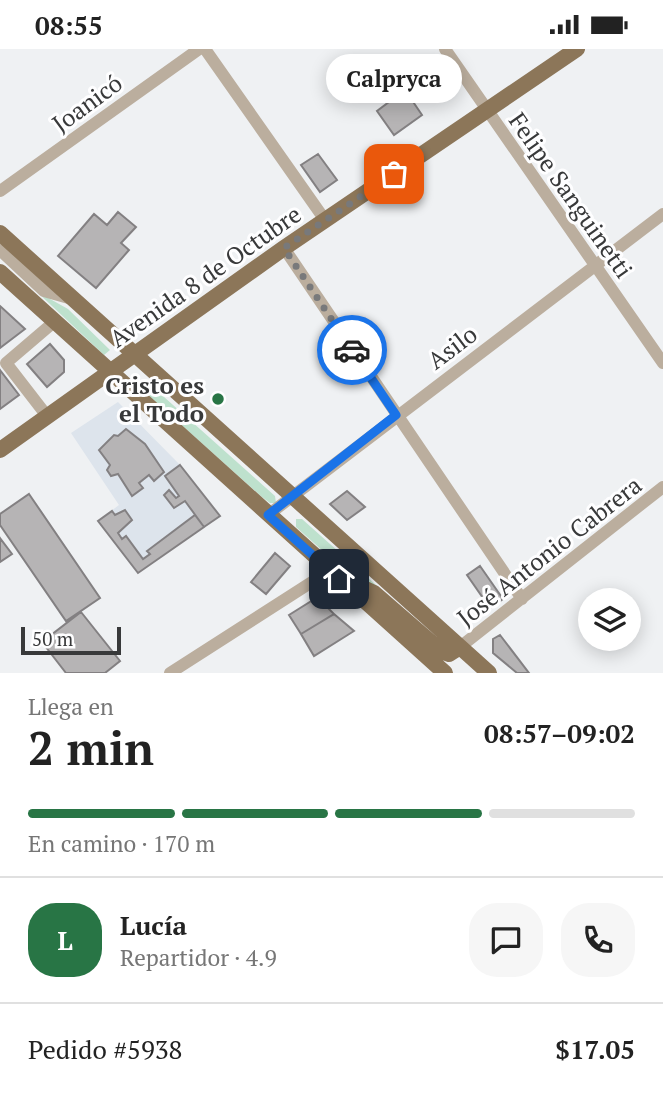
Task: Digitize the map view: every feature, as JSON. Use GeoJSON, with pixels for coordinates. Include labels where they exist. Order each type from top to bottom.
{"type":"FeatureCollection","features":[{"type":"Feature","properties":{"kind":"main road","name":"Avenida 8 de Octubre"},"geometry":{"type":"LineString","coordinates":[[0,450],[284,248],[577,49]]}},
{"type":"Feature","properties":{"kind":"main road"},"geometry":{"type":"LineString","coordinates":[[0,233],[489,673]]}},
{"type":"Feature","properties":{"kind":"main road"},"geometry":{"type":"LineString","coordinates":[[0,272],[445,673]]}},
{"type":"Feature","properties":{"kind":"main road"},"geometry":{"type":"LineString","coordinates":[[334,575],[370,590],[441,651],[449,654],[460,647]]}},
{"type":"Feature","properties":{"kind":"street","name":"Joanicó"},"geometry":{"type":"LineString","coordinates":[[0,191],[202,49]]}},
{"type":"Feature","properties":{"kind":"street"},"geometry":{"type":"LineString","coordinates":[[202,49],[325,220]]}},
{"type":"Feature","properties":{"kind":"street","name":"Felipe Sanguinetti"},"geometry":{"type":"LineString","coordinates":[[445,49],[663,363]]}},
{"type":"Feature","properties":{"kind":"street","name":"Asilo"},"geometry":{"type":"LineString","coordinates":[[268,515],[396,415],[663,215]]}},
{"type":"Feature","properties":{"kind":"street"},"geometry":{"type":"LineString","coordinates":[[284,248],[522,599]]}},
{"type":"Feature","properties":{"kind":"street"},"geometry":{"type":"LineString","coordinates":[[0,250],[44,291],[73,299]]}},
{"type":"Feature","properties":{"kind":"street"},"geometry":{"type":"LineString","coordinates":[[47,416],[6,363],[54,322]]}},
{"type":"Feature","properties":{"kind":"street","name":"José Antonio Cabrera"},"geometry":{"type":"LineString","coordinates":[[460,647],[663,487]]}},
{"type":"Feature","properties":{"kind":"street"},"geometry":{"type":"LineString","coordinates":[[170,673],[334,575]]}},
{"type":"Feature","properties":{"kind":"shaded area"},"geometry":{"type":"Polygon","coordinates":[[[118,402],[180,465],[220,516],[138,573],[98,521],[119,505],[71,433],[118,402]]]}},
{"type":"Feature","properties":{"kind":"green space"},"geometry":{"type":"Polygon","coordinates":[[[0,257],[43,295],[68,309],[110,350],[104,355],[0,257]]]}},
{"type":"Feature","properties":{"kind":"green space"},"geometry":{"type":"Polygon","coordinates":[[[140,380],[145,380],[275,496],[276,503],[270,503],[262,497],[139,387],[140,380]]]}},
{"type":"Feature","properties":{"kind":"green space"},"geometry":{"type":"Polygon","coordinates":[[[296,519],[302,519],[441,643],[439,645],[365,580],[342,568],[296,527],[296,519]]]}},
{"type":"Feature","properties":{"kind":"building"},"geometry":{"type":"Polygon","coordinates":[[[405,90],[422,115],[394,135],[377,111],[405,90]]]}},
{"type":"Feature","properties":{"kind":"building"},"geometry":{"type":"Polygon","coordinates":[[[318,154],[337,180],[320,192],[301,165],[318,154]]]}},
{"type":"Feature","properties":{"kind":"building"},"geometry":{"type":"Polygon","coordinates":[[[118,212],[136,227],[121,243],[129,250],[96,288],[58,256],[94,214],[107,225],[118,212]]]}},
{"type":"Feature","properties":{"kind":"building"},"geometry":{"type":"Polygon","coordinates":[[[0,306],[25,329],[0,348],[0,306]]]}},
{"type":"Feature","properties":{"kind":"building"},"geometry":{"type":"Polygon","coordinates":[[[50,344],[64,360],[64,372],[47,387],[27,364],[50,344]]]}},
{"type":"Feature","properties":{"kind":"building"},"geometry":{"type":"Polygon","coordinates":[[[0,370],[19,395],[0,409],[0,370]]]}},
{"type":"Feature","properties":{"kind":"building"},"geometry":{"type":"Polygon","coordinates":[[[126,429],[145,444],[164,472],[154,481],[149,475],[139,483],[143,488],[132,496],[118,474],[111,476],[107,470],[110,465],[99,450],[114,435],[118,436],[126,429]]]}},
{"type":"Feature","properties":{"kind":"building"},"geometry":{"type":"Polygon","coordinates":[[[180,465],[220,516],[204,527],[185,501],[174,508],[164,495],[169,490],[176,498],[179,496],[165,476],[180,465]]]}},
{"type":"Feature","properties":{"kind":"building"},"geometry":{"type":"Polygon","coordinates":[[[347,491],[365,507],[347,520],[330,504],[347,491]]]}},
{"type":"Feature","properties":{"kind":"building"},"geometry":{"type":"Polygon","coordinates":[[[29,494],[100,598],[66,621],[0,525],[0,514],[29,494]]]}},
{"type":"Feature","properties":{"kind":"building"},"geometry":{"type":"Polygon","coordinates":[[[125,510],[132,520],[118,533],[122,539],[126,536],[143,559],[150,554],[147,551],[195,515],[204,527],[138,573],[98,521],[112,511],[115,515],[125,510]]]}},
{"type":"Feature","properties":{"kind":"building"},"geometry":{"type":"Polygon","coordinates":[[[0,538],[12,554],[0,562],[0,538]]]}},
{"type":"Feature","properties":{"kind":"building"},"geometry":{"type":"Polygon","coordinates":[[[275,553],[290,566],[266,594],[251,582],[275,553]]]}},
{"type":"Feature","properties":{"kind":"building"},"geometry":{"type":"Polygon","coordinates":[[[480,566],[503,599],[490,608],[467,575],[480,566]]]}},
{"type":"Feature","properties":{"kind":"building"},"geometry":{"type":"Polygon","coordinates":[[[313,600],[320,600],[334,614],[301,634],[289,615],[313,600]]]}},
{"type":"Feature","properties":{"kind":"building"},"geometry":{"type":"Polygon","coordinates":[[[81,612],[120,661],[105,673],[66,673],[42,642],[81,612]]]}},
{"type":"Feature","properties":{"kind":"building"},"geometry":{"type":"Polygon","coordinates":[[[334,614],[354,631],[314,656],[301,634],[334,614]]]}},
{"type":"Feature","properties":{"kind":"building"},"geometry":{"type":"Polygon","coordinates":[[[500,635],[529,673],[517,673],[493,653],[493,639],[500,635]]]}},
{"type":"Feature","properties":{"kind":"way so far"},"geometry":{"type":"LineString","coordinates":[[352,350],[284,248],[394,174]]}},
{"type":"Feature","properties":{"kind":"place","name":"Calpryca"},"geometry":{"type":"Point","coordinates":[394,174]}},
{"type":"Feature","properties":{"kind":"place","name":"Cristo es el Todo"},"geometry":{"type":"Point","coordinates":[218,399]}},
{"type":"Feature","properties":{"kind":"route"},"geometry":{"type":"LineString","coordinates":[[339,579],[268,515],[396,415],[352,350]]}}]}
